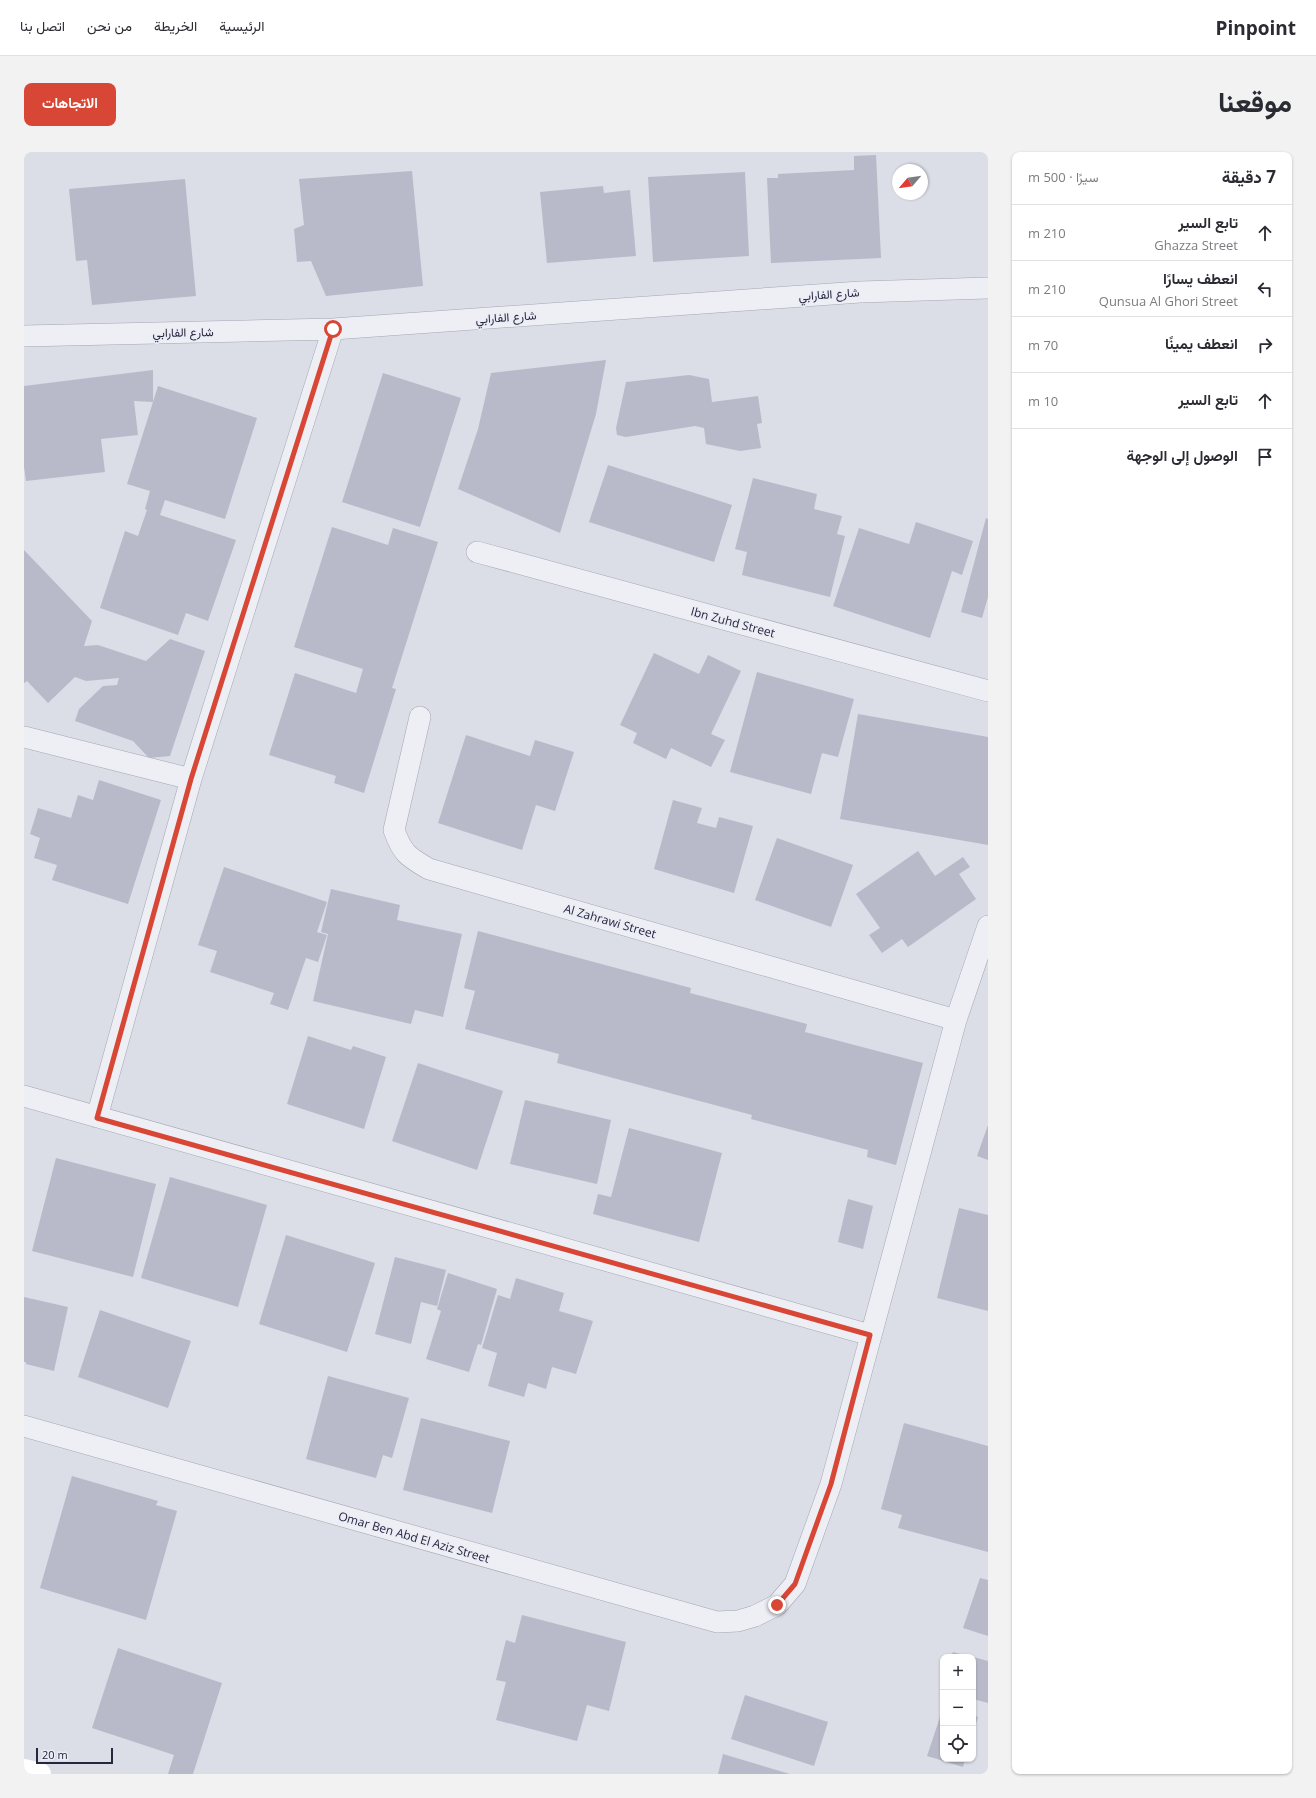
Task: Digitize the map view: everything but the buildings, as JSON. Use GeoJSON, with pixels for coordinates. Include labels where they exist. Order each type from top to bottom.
{"type":"FeatureCollection","features":[{"type":"Feature","properties":{"kind":"main road"},"geometry":{"type":"LineString","coordinates":[[24,1770],[40,1774]]}},
{"type":"Feature","properties":{"kind":"street","name":"شارع الفارابي"},"geometry":{"type":"LineString","coordinates":[[24,336],[333,329],[860,292],[988,288]]}},
{"type":"Feature","properties":{"kind":"street"},"geometry":{"type":"LineString","coordinates":[[97,1118],[191,779],[333,329]]}},
{"type":"Feature","properties":{"kind":"street","name":"Ibn Zuhd Street"},"geometry":{"type":"LineString","coordinates":[[477,552],[988,691]]}},
{"type":"Feature","properties":{"kind":"street","name":"Al Zahrawi Street"},"geometry":{"type":"LineString","coordinates":[[420,717],[394,830],[400,847],[411,859],[429,869],[956,1020]]}},
{"type":"Feature","properties":{"kind":"street"},"geometry":{"type":"LineString","coordinates":[[24,737],[191,779]]}},
{"type":"Feature","properties":{"kind":"street"},"geometry":{"type":"LineString","coordinates":[[24,1096],[97,1118],[870,1335],[956,1020],[988,926]]}},
{"type":"Feature","properties":{"kind":"street","name":"Omar Ben Abd El Aziz Street"},"geometry":{"type":"LineString","coordinates":[[24,1426],[717,1622],[738,1621],[755,1616],[777,1605],[795,1584],[831,1484],[870,1335]]}},
{"type":"Feature","properties":{"kind":"route"},"geometry":{"type":"LineString","coordinates":[[333,329],[191,779],[97,1118],[870,1335],[831,1484],[795,1584],[777,1605]]}}]}
